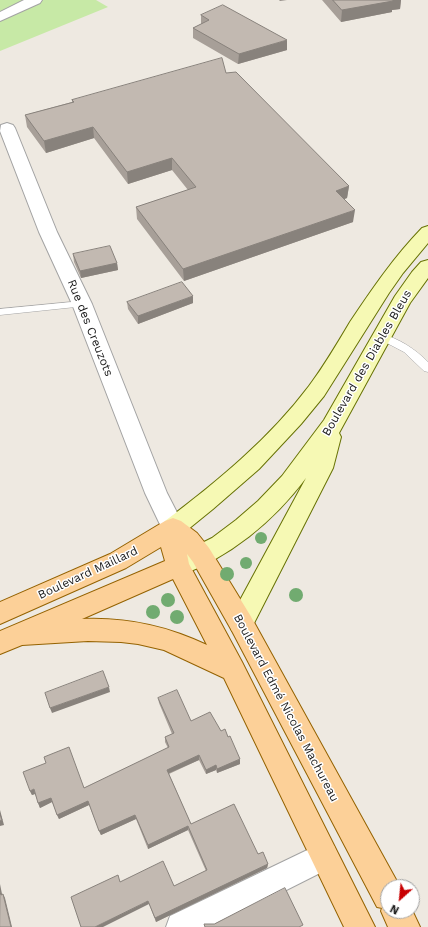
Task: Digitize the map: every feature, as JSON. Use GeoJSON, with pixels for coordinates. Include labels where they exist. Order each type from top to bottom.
{"type":"FeatureCollection","features":[{"type":"Feature","properties":{"kind":"main road","name":"Boulevard des Diables Bleus"},"geometry":{"type":"LineString","coordinates":[[172,528],[223,490],[277,438],[316,392],[394,271],[413,246],[428,232]]}},
{"type":"Feature","properties":{"kind":"main road","name":"Boulevard des Diables Bleus"},"geometry":{"type":"LineString","coordinates":[[178,566],[220,545],[244,528],[266,508],[294,476],[332,426],[402,301],[419,276],[428,266]]}},
{"type":"Feature","properties":{"kind":"main road"},"geometry":{"type":"LineString","coordinates":[[241,623],[322,468],[332,426]]}},
{"type":"Feature","properties":{"kind":"main road","name":"Boulevard Edmé Nicolas Machureau"},"geometry":{"type":"LineString","coordinates":[[172,528],[189,540],[201,555],[241,623],[380,881]]}},
{"type":"Feature","properties":{"kind":"main road"},"geometry":{"type":"LineString","coordinates":[[172,528],[173,548],[178,566],[233,670],[360,927]]}},
{"type":"Feature","properties":{"kind":"main road","name":"Boulevard Maillard"},"geometry":{"type":"LineString","coordinates":[[0,613],[118,560],[172,528]]}},
{"type":"Feature","properties":{"kind":"main road"},"geometry":{"type":"LineString","coordinates":[[11,638],[178,566]]}},
{"type":"Feature","properties":{"kind":"main road"},"geometry":{"type":"LineString","coordinates":[[11,638],[90,630],[128,632],[153,636],[172,642],[233,670]]}},
{"type":"Feature","properties":{"kind":"street"},"geometry":{"type":"LineString","coordinates":[[0,17],[35,0]]}},
{"type":"Feature","properties":{"kind":"street","name":"Rue des Creuzots"},"geometry":{"type":"LineString","coordinates":[[7,128],[48,232],[82,304],[156,493],[172,528]]}},
{"type":"Feature","properties":{"kind":"street"},"geometry":{"type":"LineString","coordinates":[[181,927],[324,856]]}},
{"type":"Feature","properties":{"kind":"lane"},"geometry":{"type":"LineString","coordinates":[[0,312],[82,304]]}},
{"type":"Feature","properties":{"kind":"lane"},"geometry":{"type":"LineString","coordinates":[[382,337],[403,346],[414,354],[428,368]]}},
{"type":"Feature","properties":{"kind":"green space"},"geometry":{"type":"Polygon","coordinates":[[[0,0],[96,0],[108,7],[0,51],[0,0]]]}},
{"type":"Feature","properties":{"kind":"building"},"geometry":{"type":"Polygon","coordinates":[[[333,0],[393,0],[393,1],[342,10],[333,0]]]}},
{"type":"Feature","properties":{"kind":"building"},"geometry":{"type":"Polygon","coordinates":[[[223,5],[287,40],[239,54],[193,28],[209,20],[201,15],[223,5]]]}},
{"type":"Feature","properties":{"kind":"building"},"geometry":{"type":"Polygon","coordinates":[[[222,58],[226,73],[236,72],[349,186],[336,191],[355,210],[183,269],[136,207],[196,187],[172,158],[127,172],[93,127],[44,141],[25,115],[74,102],[72,100],[222,58]]]}},
{"type":"Feature","properties":{"kind":"building"},"geometry":{"type":"Polygon","coordinates":[[[110,246],[117,263],[80,271],[73,254],[110,246]]]}},
{"type":"Feature","properties":{"kind":"building"},"geometry":{"type":"Polygon","coordinates":[[[182,282],[193,296],[138,316],[127,302],[182,282]]]}},
{"type":"Feature","properties":{"kind":"building"},"geometry":{"type":"Polygon","coordinates":[[[103,671],[109,687],[50,708],[45,693],[103,671]]]}},
{"type":"Feature","properties":{"kind":"building"},"geometry":{"type":"Polygon","coordinates":[[[177,690],[191,721],[210,712],[221,731],[225,729],[228,737],[230,736],[240,759],[217,769],[216,765],[206,770],[199,755],[167,770],[191,824],[234,804],[258,854],[263,852],[268,864],[155,918],[148,901],[95,927],[81,927],[71,897],[118,875],[120,882],[163,861],[174,886],[207,870],[188,826],[148,845],[135,815],[99,831],[88,801],[57,815],[51,798],[38,803],[34,789],[30,791],[23,772],[46,763],[44,757],[69,747],[84,788],[169,747],[165,737],[174,733],[158,698],[177,690]]]}},
{"type":"Feature","properties":{"kind":"building"},"geometry":{"type":"Polygon","coordinates":[[[285,888],[303,925],[299,927],[205,927],[204,924],[214,924],[285,888]]]}},
{"type":"Feature","properties":{"kind":"building"},"geometry":{"type":"Polygon","coordinates":[[[0,892],[1,895],[3,894],[11,927],[0,927],[0,892]]]}}]}
